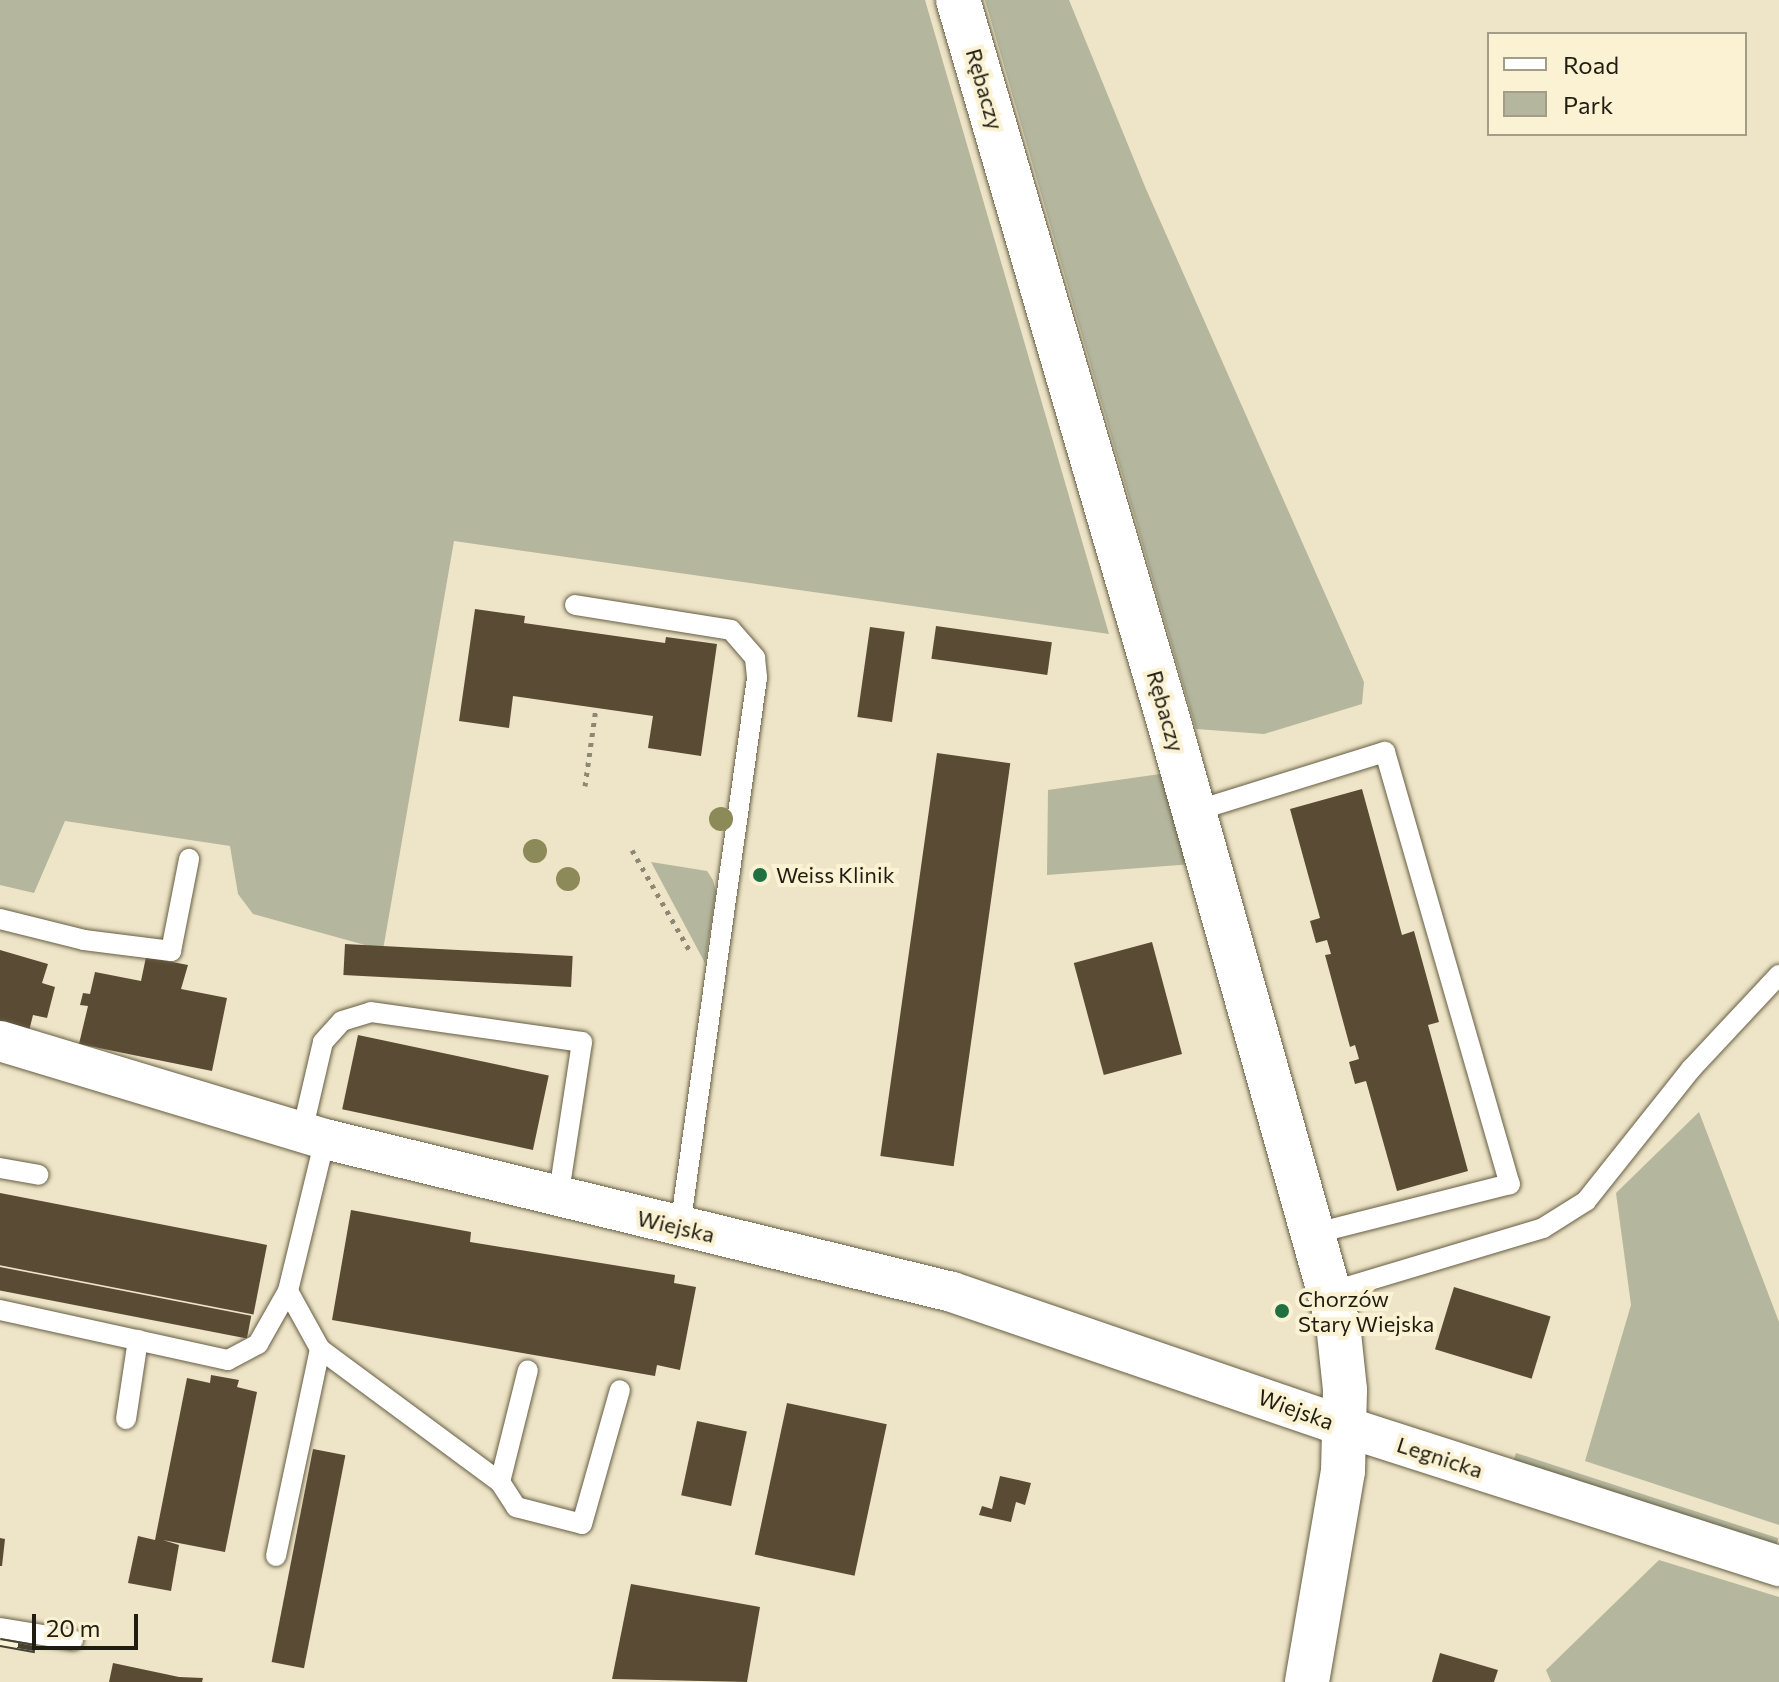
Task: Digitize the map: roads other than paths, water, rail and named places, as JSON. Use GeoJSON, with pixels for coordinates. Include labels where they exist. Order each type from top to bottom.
{"type":"FeatureCollection","features":[{"type":"Feature","properties":{"kind":"street","name":"Rębaczy"},"geometry":{"type":"LineString","coordinates":[[958,0],[1195,811],[1330,1292],[1340,1335],[1346,1427]]}},
{"type":"Feature","properties":{"kind":"street","name":"Wiejska"},"geometry":{"type":"LineString","coordinates":[[0,1041],[314,1135],[558,1198],[952,1292],[1346,1427]]}},
{"type":"Feature","properties":{"kind":"street","name":"Legnicka"},"geometry":{"type":"LineString","coordinates":[[1346,1427],[1779,1566]]}},
{"type":"Feature","properties":{"kind":"street"},"geometry":{"type":"LineString","coordinates":[[1307,1682],[1336,1523],[1346,1427]]}},
{"type":"Feature","properties":{"kind":"lane"},"geometry":{"type":"LineString","coordinates":[[575,605],[731,630],[755,658],[757,678],[680,1227]]}},
{"type":"Feature","properties":{"kind":"lane"},"geometry":{"type":"LineString","coordinates":[[1195,811],[1385,752],[1510,1184],[1313,1234]]}},
{"type":"Feature","properties":{"kind":"lane"},"geometry":{"type":"LineString","coordinates":[[0,919],[84,940],[171,951],[189,859]]}},
{"type":"Feature","properties":{"kind":"lane"},"geometry":{"type":"LineString","coordinates":[[1330,1292],[1543,1228],[1586,1201],[1691,1069],[1779,975]]}},
{"type":"Feature","properties":{"kind":"lane"},"geometry":{"type":"LineString","coordinates":[[0,1310],[228,1360],[258,1344],[288,1291],[314,1135],[323,1042],[342,1021],[371,1012],[582,1042],[558,1198]]}},
{"type":"Feature","properties":{"kind":"lane"},"geometry":{"type":"LineString","coordinates":[[0,1168],[38,1175]]}},
{"type":"Feature","properties":{"kind":"lane"},"geometry":{"type":"LineString","coordinates":[[288,1291],[320,1349],[500,1482],[516,1507],[582,1524],[620,1390]]}},
{"type":"Feature","properties":{"kind":"lane"},"geometry":{"type":"LineString","coordinates":[[126,1419],[138,1340]]}},
{"type":"Feature","properties":{"kind":"lane"},"geometry":{"type":"LineString","coordinates":[[276,1556],[320,1349]]}},
{"type":"Feature","properties":{"kind":"lane"},"geometry":{"type":"LineString","coordinates":[[500,1482],[528,1370]]}},
{"type":"Feature","properties":{"kind":"lane"},"geometry":{"type":"LineString","coordinates":[[0,1628],[73,1640]]}},
{"type":"Feature","properties":{"kind":"railway"},"geometry":{"type":"LineString","coordinates":[[0,1642],[35,1648]]}},
{"type":"Feature","properties":{"kind":"place","name":"Weiss Klinik"},"geometry":{"type":"Point","coordinates":[760,875]}},
{"type":"Feature","properties":{"kind":"place","name":"Chorzów Stary Wiejska"},"geometry":{"type":"Point","coordinates":[1282,1311]}}]}
